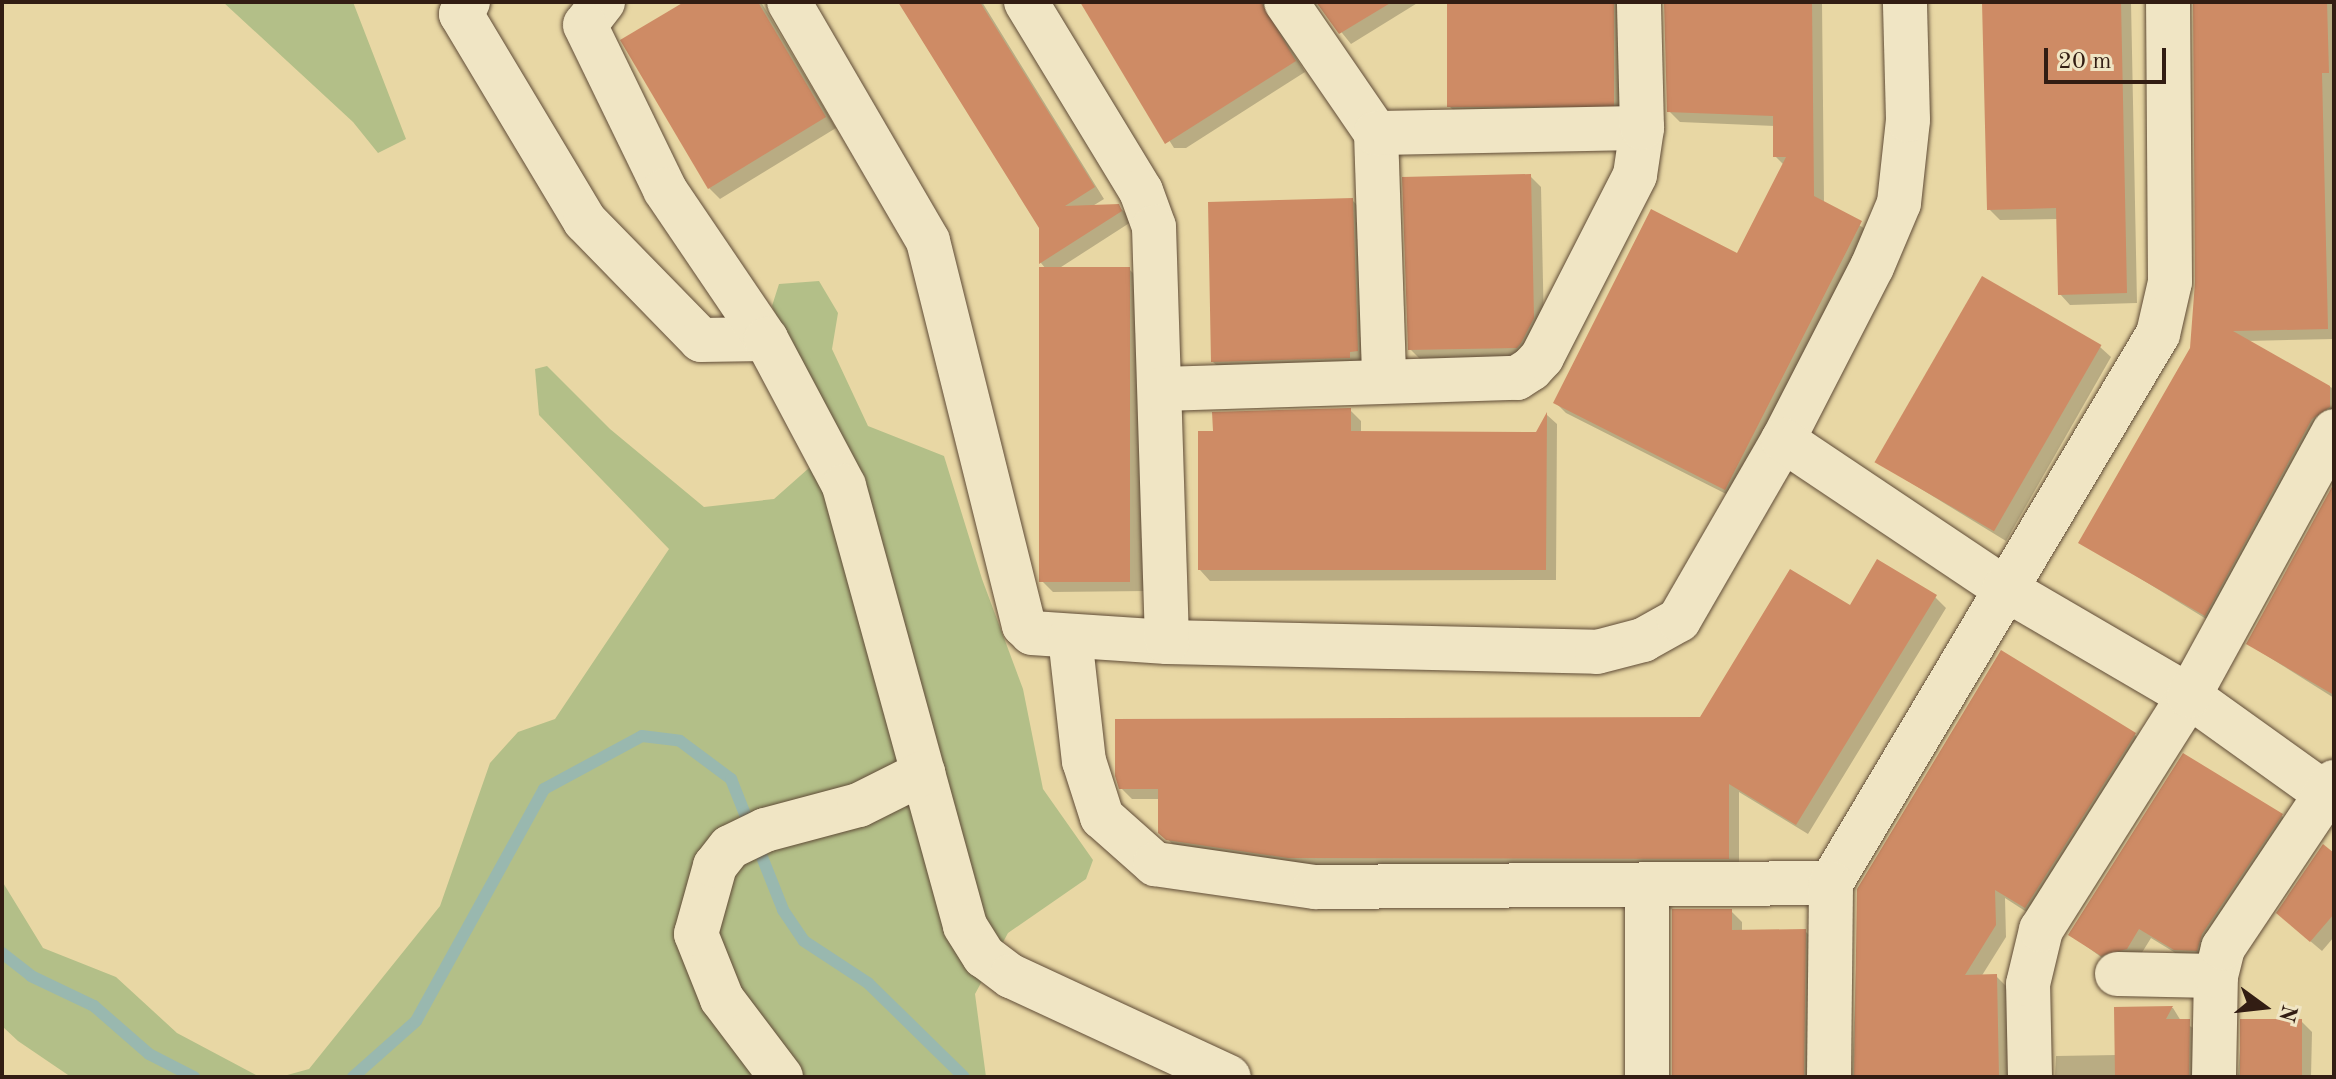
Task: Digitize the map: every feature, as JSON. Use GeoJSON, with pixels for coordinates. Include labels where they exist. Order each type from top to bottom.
{"type":"FeatureCollection","features":[{"type":"Feature","properties":{"kind":"street"},"geometry":{"type":"LineString","coordinates":[[468,2],[461,14],[585,221],[701,340],[766,339]]}},
{"type":"Feature","properties":{"kind":"street"},"geometry":{"type":"LineString","coordinates":[[602,2],[585,25],[665,190],[766,339],[844,486],[965,926],[984,956],[1011,976],[1229,1077]]}},
{"type":"Feature","properties":{"kind":"street"},"geometry":{"type":"LineString","coordinates":[[789,2],[928,241],[1024,625],[1032,633],[1167,642],[1597,652],[1643,640],[1679,620],[1783,440],[1899,203],[1908,120],[1905,2]]}},
{"type":"Feature","properties":{"kind":"street"},"geometry":{"type":"LineString","coordinates":[[1026,2],[1141,191],[1154,227],[1162,389],[1167,642]]}},
{"type":"Feature","properties":{"kind":"street"},"geometry":{"type":"LineString","coordinates":[[1286,2],[1376,133],[1384,380]]}},
{"type":"Feature","properties":{"kind":"street"},"geometry":{"type":"LineString","coordinates":[[1162,389],[1517,378],[1531,369],[1621,208],[1635,175],[1642,128],[1639,2]]}},
{"type":"Feature","properties":{"kind":"street"},"geometry":{"type":"LineString","coordinates":[[1829,1077],[1831,883],[2158,334],[2166,313],[2170,282],[2168,2]]}},
{"type":"Feature","properties":{"kind":"street"},"geometry":{"type":"LineString","coordinates":[[1376,133],[1642,128]]}},
{"type":"Feature","properties":{"kind":"street"},"geometry":{"type":"LineString","coordinates":[[2030,1077],[2033,949],[2189,696],[2334,431]]}},
{"type":"Feature","properties":{"kind":"street"},"geometry":{"type":"LineString","coordinates":[[1783,440],[2004,588],[2189,696],[2332,791],[2223,948],[2216,976],[2214,1077]]}},
{"type":"Feature","properties":{"kind":"street"},"geometry":{"type":"LineString","coordinates":[[1070,637],[1084,761],[1102,817],[1155,864],[1315,887],[1831,883]]}},
{"type":"Feature","properties":{"kind":"street"},"geometry":{"type":"LineString","coordinates":[[781,1077],[722,999],[696,934],[715,866],[747,839],[859,805],[923,773]]}},
{"type":"Feature","properties":{"kind":"street"},"geometry":{"type":"LineString","coordinates":[[1647,886],[1647,1077]]}},
{"type":"Feature","properties":{"kind":"street"},"geometry":{"type":"LineString","coordinates":[[2117,974],[2216,976]]}},
{"type":"Feature","properties":{"kind":"green space"},"geometry":{"type":"Polygon","coordinates":[[[223,2],[353,2],[406,139],[378,153],[353,122],[223,2]]]}},
{"type":"Feature","properties":{"kind":"green space"},"geometry":{"type":"Polygon","coordinates":[[[819,281],[838,313],[832,349],[868,426],[944,456],[982,579],[1023,689],[1043,789],[1093,860],[1086,879],[1008,933],[975,994],[986,1077],[280,1077],[309,1069],[440,906],[490,763],[518,732],[555,719],[669,549],[539,415],[535,369],[547,366],[610,429],[704,507],[774,499],[809,468],[803,376],[772,306],[779,284],[819,281]]]}},
{"type":"Feature","properties":{"kind":"green space"},"geometry":{"type":"Polygon","coordinates":[[[2,881],[43,948],[116,977],[177,1033],[258,1076],[272,1077],[71,1077],[18,1041],[2,1026],[2,881]]]}},
{"type":"Feature","properties":{"kind":"building"},"geometry":{"type":"Polygon","coordinates":[[[684,2],[758,2],[826,117],[708,189],[620,40],[684,2]]]}},
{"type":"Feature","properties":{"kind":"building"},"geometry":{"type":"Polygon","coordinates":[[[898,2],[980,2],[1095,187],[1065,206],[1119,204],[1122,211],[1039,264],[1039,228],[898,2]]]}},
{"type":"Feature","properties":{"kind":"building"},"geometry":{"type":"Polygon","coordinates":[[[1080,2],[1261,2],[1296,61],[1165,144],[1080,2]]]}},
{"type":"Feature","properties":{"kind":"building"},"geometry":{"type":"Polygon","coordinates":[[[1316,2],[1392,2],[1339,34],[1316,2]]]}},
{"type":"Feature","properties":{"kind":"building"},"geometry":{"type":"Polygon","coordinates":[[[1447,2],[1614,2],[1614,107],[1447,107],[1447,2]]]}},
{"type":"Feature","properties":{"kind":"building"},"geometry":{"type":"Polygon","coordinates":[[[1664,2],[1812,2],[1814,196],[1862,221],[1725,490],[1553,403],[1651,209],[1737,253],[1786,157],[1773,157],[1773,116],[1667,112],[1664,2]]]}},
{"type":"Feature","properties":{"kind":"building"},"geometry":{"type":"Polygon","coordinates":[[[1982,2],[2121,2],[2127,293],[2058,295],[2056,208],[1987,210],[1982,2]]]}},
{"type":"Feature","properties":{"kind":"building"},"geometry":{"type":"Polygon","coordinates":[[[2193,2],[2327,2],[2329,73],[2322,73],[2328,329],[2233,331],[2330,386],[2330,407],[2312,419],[2205,616],[2078,543],[2190,348],[2195,282],[2193,2]]]}},
{"type":"Feature","properties":{"kind":"building"},"geometry":{"type":"Polygon","coordinates":[[[1531,174],[1534,318],[1521,343],[1517,348],[1408,350],[1402,177],[1531,174]]]}},
{"type":"Feature","properties":{"kind":"building"},"geometry":{"type":"Polygon","coordinates":[[[1353,198],[1358,351],[1350,352],[1350,358],[1211,362],[1208,202],[1353,198]]]}},
{"type":"Feature","properties":{"kind":"building"},"geometry":{"type":"Polygon","coordinates":[[[1039,267],[1130,267],[1130,582],[1039,582],[1039,267]]]}},
{"type":"Feature","properties":{"kind":"building"},"geometry":{"type":"Polygon","coordinates":[[[1982,276],[2102,345],[1994,531],[1874,462],[1982,276]]]}},
{"type":"Feature","properties":{"kind":"building"},"geometry":{"type":"Polygon","coordinates":[[[1351,408],[1351,431],[1536,432],[1547,412],[1546,570],[1198,570],[1198,431],[1213,431],[1212,412],[1351,408]]]}},
{"type":"Feature","properties":{"kind":"building"},"geometry":{"type":"Polygon","coordinates":[[[2334,483],[2334,695],[2246,644],[2334,483]]]}},
{"type":"Feature","properties":{"kind":"building"},"geometry":{"type":"Polygon","coordinates":[[[1877,559],[1937,595],[1796,825],[1729,784],[1729,859],[1288,858],[1166,840],[1158,833],[1158,789],[1119,789],[1115,776],[1115,719],[1700,717],[1790,569],[1850,605],[1877,559]]]}},
{"type":"Feature","properties":{"kind":"building"},"geometry":{"type":"Polygon","coordinates":[[[2001,650],[2136,733],[2025,908],[1995,890],[1996,925],[1965,975],[1997,974],[1999,1077],[1854,1077],[1857,889],[2001,650]]]}},
{"type":"Feature","properties":{"kind":"building"},"geometry":{"type":"Polygon","coordinates":[[[2183,753],[2283,814],[2202,934],[2197,951],[2174,950],[2139,929],[2127,949],[2101,956],[2068,935],[2183,753]]]}},
{"type":"Feature","properties":{"kind":"building"},"geometry":{"type":"Polygon","coordinates":[[[2323,844],[2334,853],[2334,914],[2310,942],[2276,913],[2323,844]]]}},
{"type":"Feature","properties":{"kind":"building"},"geometry":{"type":"Polygon","coordinates":[[[1672,909],[1732,909],[1732,930],[1806,929],[1804,1077],[1672,1077],[1672,909]]]}},
{"type":"Feature","properties":{"kind":"building"},"geometry":{"type":"Polygon","coordinates":[[[2173,1006],[2166,1019],[2190,1019],[2189,1077],[2115,1077],[2114,1007],[2173,1006]]]}},
{"type":"Feature","properties":{"kind":"building"},"geometry":{"type":"Polygon","coordinates":[[[2240,1019],[2302,1019],[2302,1077],[2240,1077],[2240,1019]]]}},
{"type":"Feature","properties":{"kind":"waterway"},"geometry":{"type":"LineString","coordinates":[[353,1077],[416,1021],[544,789],[642,736],[680,741],[731,779],[783,910],[804,941],[868,983],[964,1077]]}},
{"type":"Feature","properties":{"kind":"waterway"},"geometry":{"type":"LineString","coordinates":[[2,953],[31,976],[94,1006],[149,1054],[194,1077]]}}]}
